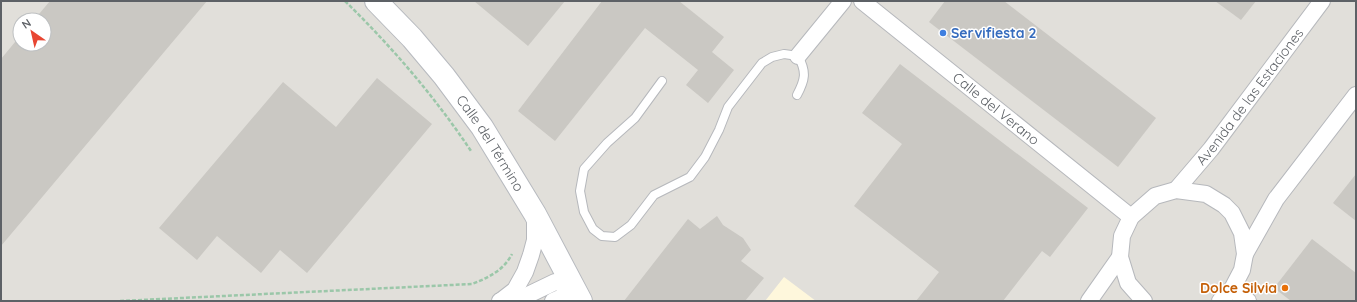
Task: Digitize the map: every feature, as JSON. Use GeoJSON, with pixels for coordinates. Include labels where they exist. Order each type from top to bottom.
{"type":"FeatureCollection","features":[{"type":"Feature","properties":{"kind":"street","name":"Calle del Término"},"geometry":{"type":"LineString","coordinates":[[376,1],[412,38],[444,76],[482,127],[535,214],[576,292]]}},
{"type":"Feature","properties":{"kind":"street"},"geometry":{"type":"LineString","coordinates":[[798,56],[843,1]]}},
{"type":"Feature","properties":{"kind":"street","name":"Calle del Verano"},"geometry":{"type":"LineString","coordinates":[[862,1],[1131,217]]}},
{"type":"Feature","properties":{"kind":"street","name":"Avenida de las Estaciones"},"geometry":{"type":"LineString","coordinates":[[1176,190],[1211,149],[1322,1]]}},
{"type":"Feature","properties":{"kind":"street"},"geometry":{"type":"LineString","coordinates":[[1245,254],[1276,199],[1356,95]]}},
{"type":"Feature","properties":{"kind":"street"},"geometry":{"type":"LineString","coordinates":[[1144,301],[1128,283],[1120,257],[1122,236],[1131,217],[1155,196],[1176,190],[1206,194],[1224,205],[1232,213],[1242,233],[1245,254],[1242,270],[1232,289],[1220,301]]}},
{"type":"Feature","properties":{"kind":"street"},"geometry":{"type":"LineString","coordinates":[[501,301],[515,290],[532,255],[535,240],[535,214]]}},
{"type":"Feature","properties":{"kind":"street"},"geometry":{"type":"LineString","coordinates":[[1089,301],[1120,257]]}},
{"type":"Feature","properties":{"kind":"street"},"geometry":{"type":"LineString","coordinates":[[501,301],[528,295],[555,282],[576,292]]}},
{"type":"Feature","properties":{"kind":"street"},"geometry":{"type":"LineString","coordinates":[[1232,289],[1248,301]]}},
{"type":"Feature","properties":{"kind":"street"},"geometry":{"type":"LineString","coordinates":[[553,301],[562,296],[576,292]]}},
{"type":"Feature","properties":{"kind":"lane"},"geometry":{"type":"LineString","coordinates":[[662,80],[635,118],[607,143],[584,169],[580,191],[584,212],[592,229],[602,236],[615,237],[631,225],[654,195],[690,177],[705,158],[728,107],[762,63],[772,56],[784,54],[798,56],[804,66],[804,83],[797,95]]}},
{"type":"Feature","properties":{"kind":"path"},"geometry":{"type":"LineString","coordinates":[[345,1],[410,70],[472,152]]}},
{"type":"Feature","properties":{"kind":"path"},"geometry":{"type":"LineString","coordinates":[[120,301],[472,284],[486,279],[500,269],[511,257],[513,250]]}},
{"type":"Feature","properties":{"kind":"shaded area"},"geometry":{"type":"Polygon","coordinates":[[[1,1],[1356,1],[1356,301],[816,301],[784,277],[765,301],[1,301],[1,1]]]}},
{"type":"Feature","properties":{"kind":"shaded area"},"geometry":{"type":"Polygon","coordinates":[[[784,276],[816,301],[765,301],[784,276]]]}},
{"type":"Feature","properties":{"kind":"building"},"geometry":{"type":"Polygon","coordinates":[[[50,1],[207,1],[1,246],[1,59],[12,46],[12,52],[52,52],[52,12],[41,12],[50,1]]]}},
{"type":"Feature","properties":{"kind":"building"},"geometry":{"type":"Polygon","coordinates":[[[474,1],[565,1],[528,46],[474,1]]]}},
{"type":"Feature","properties":{"kind":"building"},"geometry":{"type":"Polygon","coordinates":[[[602,1],[679,1],[724,37],[712,52],[734,70],[708,103],[686,85],[698,70],[645,28],[555,141],[518,111],[602,1]]]}},
{"type":"Feature","properties":{"kind":"building"},"geometry":{"type":"Polygon","coordinates":[[[945,1],[1004,1],[1156,118],[1118,167],[929,22],[945,1]]]}},
{"type":"Feature","properties":{"kind":"building"},"geometry":{"type":"Polygon","coordinates":[[[1215,1],[1256,1],[1241,20],[1215,1]]]}},
{"type":"Feature","properties":{"kind":"building"},"geometry":{"type":"Polygon","coordinates":[[[900,64],[1088,208],[1050,257],[1042,251],[1003,301],[916,301],[939,272],[854,206],[902,144],[862,113],[900,64]]]}},
{"type":"Feature","properties":{"kind":"building"},"geometry":{"type":"Polygon","coordinates":[[[377,78],[432,124],[307,273],[280,250],[261,273],[217,236],[197,260],[159,228],[283,82],[336,127],[377,78]]]}},
{"type":"Feature","properties":{"kind":"building"},"geometry":{"type":"Polygon","coordinates":[[[1356,174],[1356,221],[1333,203],[1356,174]]]}},
{"type":"Feature","properties":{"kind":"building"},"geometry":{"type":"Polygon","coordinates":[[[717,216],[723,225],[743,238],[751,250],[741,261],[764,278],[745,301],[624,301],[688,219],[700,229],[717,216]]]}},
{"type":"Feature","properties":{"kind":"building"},"geometry":{"type":"Polygon","coordinates":[[[1312,239],[1356,273],[1356,301],[1291,301],[1274,288],[1312,239]]]}},
{"type":"Feature","properties":{"kind":"place","name":"Servifiesta 2"},"geometry":{"type":"Point","coordinates":[943,33]}},
{"type":"Feature","properties":{"kind":"place","name":"Dolce Silvia"},"geometry":{"type":"Point","coordinates":[1285,288]}}]}
